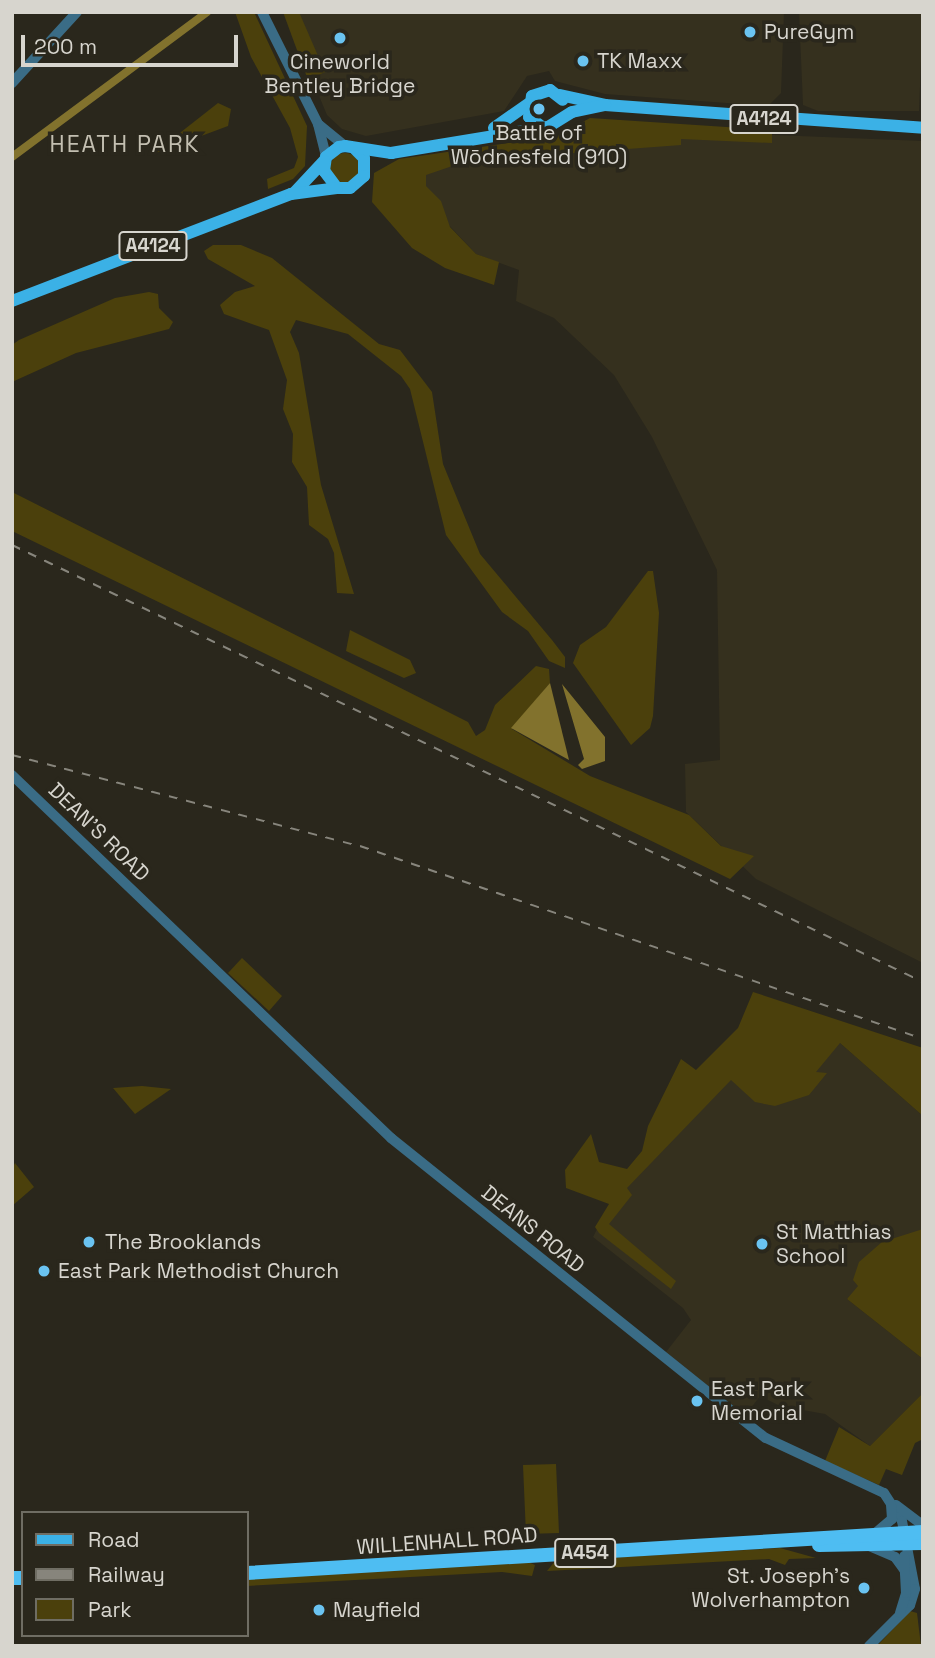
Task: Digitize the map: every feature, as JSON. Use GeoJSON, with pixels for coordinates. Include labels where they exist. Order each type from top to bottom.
{"type":"FeatureCollection","features":[{"type":"Feature","properties":{"kind":"highway","name":"WILLENHALL ROAD"},"geometry":{"type":"LineString","coordinates":[[248,1573],[776,1542],[906,1538],[923,1532]]}},
{"type":"Feature","properties":{"kind":"highway","name":"WILLENHALL ROAD"},"geometry":{"type":"LineString","coordinates":[[906,1538],[923,1543]]}},
{"type":"Feature","properties":{"kind":"main road"},"geometry":{"type":"LineString","coordinates":[[391,153],[366,172],[357,186],[337,188],[326,178],[325,159],[349,147],[391,153],[481,134],[542,127],[563,118],[560,95],[538,91],[509,121],[481,134]]}},
{"type":"Feature","properties":{"kind":"main road","name":"A4124"},"geometry":{"type":"LineString","coordinates":[[560,95],[605,105],[923,128]]}},
{"type":"Feature","properties":{"kind":"main road"},"geometry":{"type":"LineString","coordinates":[[528,104],[529,117],[542,127]]}},
{"type":"Feature","properties":{"kind":"main road","name":"A4124"},"geometry":{"type":"LineString","coordinates":[[563,118],[605,105]]}},
{"type":"Feature","properties":{"kind":"main road"},"geometry":{"type":"LineString","coordinates":[[349,147],[364,158],[366,172]]}},
{"type":"Feature","properties":{"kind":"main road","name":"A4124"},"geometry":{"type":"LineString","coordinates":[[294,193],[325,159]]}},
{"type":"Feature","properties":{"kind":"main road","name":"A4124"},"geometry":{"type":"LineString","coordinates":[[12,301],[294,193],[337,188]]}},
{"type":"Feature","properties":{"kind":"street"},"geometry":{"type":"LineString","coordinates":[[12,83],[76,12]]}},
{"type":"Feature","properties":{"kind":"street"},"geometry":{"type":"LineString","coordinates":[[262,12],[318,124],[325,159]]}},
{"type":"Feature","properties":{"kind":"street"},"geometry":{"type":"LineString","coordinates":[[318,124],[349,147]]}},
{"type":"Feature","properties":{"kind":"street","name":"DEAN'S ROAD"},"geometry":{"type":"LineString","coordinates":[[12,775],[159,917]]}},
{"type":"Feature","properties":{"kind":"street","name":"DEANS ROAD"},"geometry":{"type":"LineString","coordinates":[[159,917],[391,1138],[661,1356],[766,1437],[891,1501],[923,1525]]}},
{"type":"Feature","properties":{"kind":"street"},"geometry":{"type":"LineString","coordinates":[[869,1646],[914,1595],[906,1538],[891,1501]]}},
{"type":"Feature","properties":{"kind":"street"},"geometry":{"type":"LineString","coordinates":[[891,1501],[892,1519],[871,1540],[909,1570]]}},
{"type":"Feature","properties":{"kind":"street"},"geometry":{"type":"LineString","coordinates":[[909,1570],[923,1554]]}},
{"type":"Feature","properties":{"kind":"shaded area"},"geometry":{"type":"Polygon","coordinates":[[[284,12],[784,12],[781,93],[768,106],[605,94],[555,81],[549,71],[527,76],[504,111],[366,136],[342,129],[327,115],[284,12]]]}},
{"type":"Feature","properties":{"kind":"shaded area"},"geometry":{"type":"Polygon","coordinates":[[[799,12],[923,12],[919,111],[818,111],[803,105],[799,12]]]}},
{"type":"Feature","properties":{"kind":"shaded area"},"geometry":{"type":"Polygon","coordinates":[[[600,128],[923,141],[923,963],[756,879],[686,812],[685,764],[720,760],[717,570],[652,437],[614,375],[554,318],[516,301],[519,270],[476,254],[412,186],[419,168],[600,128]]]}},
{"type":"Feature","properties":{"kind":"shaded area"},"geometry":{"type":"Polygon","coordinates":[[[550,683],[569,760],[511,728],[550,683]]]}},
{"type":"Feature","properties":{"kind":"shaded area"},"geometry":{"type":"Polygon","coordinates":[[[562,684],[605,737],[605,761],[582,769],[578,765],[584,759],[562,684]]]}},
{"type":"Feature","properties":{"kind":"shaded area","name":"St Matthias School"},"geometry":{"type":"Polygon","coordinates":[[[840,1043],[923,1116],[923,1254],[847,1299],[923,1359],[923,1393],[870,1446],[825,1414],[780,1406],[760,1396],[745,1416],[666,1352],[691,1320],[683,1308],[593,1237],[627,1170],[717,1060],[840,1043]]]}},
{"type":"Feature","properties":{"kind":"green space"},"geometry":{"type":"Polygon","coordinates":[[[235,12],[254,12],[307,126],[305,166],[293,179],[268,189],[267,179],[294,168],[298,157],[290,128],[251,57],[235,12]]]}},
{"type":"Feature","properties":{"kind":"green space"},"geometry":{"type":"Polygon","coordinates":[[[283,12],[299,12],[325,72],[308,80],[283,12]]]}},
{"type":"Feature","properties":{"kind":"green space"},"geometry":{"type":"Polygon","coordinates":[[[218,103],[231,109],[228,126],[153,154],[218,103]]]}},
{"type":"Feature","properties":{"kind":"green space"},"geometry":{"type":"Polygon","coordinates":[[[590,118],[772,130],[772,143],[681,139],[681,145],[467,161],[426,175],[426,186],[441,201],[450,227],[476,254],[499,262],[494,285],[445,268],[412,248],[372,202],[374,173],[399,159],[557,136],[590,118]]]}},
{"type":"Feature","properties":{"kind":"green space"},"geometry":{"type":"Polygon","coordinates":[[[345,153],[356,157],[360,168],[356,179],[345,183],[334,179],[330,168],[334,157],[345,153]]]}},
{"type":"Feature","properties":{"kind":"green space"},"geometry":{"type":"Polygon","coordinates":[[[213,245],[241,245],[272,258],[379,344],[400,350],[432,392],[443,464],[480,554],[565,657],[565,668],[549,661],[528,631],[502,612],[446,535],[410,389],[401,376],[348,334],[296,320],[290,332],[299,353],[321,485],[354,594],[337,593],[334,553],[328,539],[309,525],[307,487],[292,462],[293,434],[283,409],[287,380],[269,330],[224,314],[220,305],[235,292],[255,286],[208,259],[204,251],[213,245]]]}},
{"type":"Feature","properties":{"kind":"green space"},"geometry":{"type":"Polygon","coordinates":[[[149,292],[158,294],[159,308],[173,322],[169,329],[76,353],[12,382],[12,345],[19,340],[115,298],[149,292]]]}},
{"type":"Feature","properties":{"kind":"green space"},"geometry":{"type":"Polygon","coordinates":[[[12,492],[468,722],[476,736],[485,730],[495,705],[536,666],[549,669],[550,683],[512,729],[590,776],[689,815],[721,846],[754,856],[730,879],[12,531],[12,492]]]}},
{"type":"Feature","properties":{"kind":"green space"},"geometry":{"type":"Polygon","coordinates":[[[648,571],[653,571],[659,613],[653,716],[650,728],[631,745],[573,663],[580,645],[606,627],[648,571]]]}},
{"type":"Feature","properties":{"kind":"green space"},"geometry":{"type":"Polygon","coordinates":[[[350,630],[410,660],[416,673],[404,678],[346,651],[350,630]]]}},
{"type":"Feature","properties":{"kind":"green space"},"geometry":{"type":"Polygon","coordinates":[[[242,958],[282,996],[269,1011],[228,973],[242,958]]]}},
{"type":"Feature","properties":{"kind":"green space"},"geometry":{"type":"Polygon","coordinates":[[[753,992],[923,1048],[923,1116],[840,1043],[816,1072],[827,1073],[809,1095],[775,1106],[755,1102],[731,1080],[627,1188],[632,1195],[609,1224],[676,1281],[671,1289],[599,1233],[595,1227],[609,1204],[566,1188],[565,1170],[591,1134],[599,1162],[627,1169],[642,1151],[648,1126],[681,1059],[696,1070],[738,1028],[753,992]]]}},
{"type":"Feature","properties":{"kind":"green space"},"geometry":{"type":"Polygon","coordinates":[[[142,1086],[171,1089],[135,1114],[113,1088],[142,1086]]]}},
{"type":"Feature","properties":{"kind":"green space"},"geometry":{"type":"Polygon","coordinates":[[[15,1163],[34,1187],[12,1206],[12,1169],[15,1163]]]}},
{"type":"Feature","properties":{"kind":"green space"},"geometry":{"type":"Polygon","coordinates":[[[923,1229],[923,1359],[847,1299],[858,1286],[853,1280],[859,1262],[882,1242],[923,1229]]]}},
{"type":"Feature","properties":{"kind":"green space"},"geometry":{"type":"Polygon","coordinates":[[[923,1393],[923,1439],[915,1443],[902,1475],[886,1469],[879,1485],[825,1461],[839,1427],[870,1446],[923,1393]]]}},
{"type":"Feature","properties":{"kind":"green space"},"geometry":{"type":"Polygon","coordinates":[[[556,1464],[559,1533],[526,1534],[523,1465],[556,1464]]]}},
{"type":"Feature","properties":{"kind":"green space"},"geometry":{"type":"Polygon","coordinates":[[[780,1548],[816,1558],[789,1559],[785,1565],[769,1559],[547,1571],[555,1561],[780,1548]]]}},
{"type":"Feature","properties":{"kind":"green space"},"geometry":{"type":"Polygon","coordinates":[[[528,1562],[535,1565],[532,1576],[502,1572],[248,1586],[248,1579],[528,1562]]]}},
{"type":"Feature","properties":{"kind":"green space"},"geometry":{"type":"Polygon","coordinates":[[[910,1611],[917,1613],[921,1646],[877,1646],[910,1611]]]}},
{"type":"Feature","properties":{"kind":"waterway"},"geometry":{"type":"LineString","coordinates":[[12,157],[207,12]]}},
{"type":"Feature","properties":{"kind":"railway"},"geometry":{"type":"LineString","coordinates":[[12,545],[923,982]]}},
{"type":"Feature","properties":{"kind":"railway"},"geometry":{"type":"LineString","coordinates":[[12,755],[360,846],[923,1039]]}},
{"type":"Feature","properties":{"kind":"place","name":"PureGym"},"geometry":{"type":"Point","coordinates":[750,32]}},
{"type":"Feature","properties":{"kind":"place","name":"Cineworld Bentley Bridge"},"geometry":{"type":"Point","coordinates":[340,38]}},
{"type":"Feature","properties":{"kind":"place","name":"TK Maxx"},"geometry":{"type":"Point","coordinates":[583,61]}},
{"type":"Feature","properties":{"kind":"place","name":"Battle of Wōdnesfeld (910)"},"geometry":{"type":"Point","coordinates":[539,109]}},
{"type":"Feature","properties":{"kind":"place","name":"The Brooklands"},"geometry":{"type":"Point","coordinates":[89,1242]}},
{"type":"Feature","properties":{"kind":"place","name":"St Matthias School"},"geometry":{"type":"Point","coordinates":[762,1244]}},
{"type":"Feature","properties":{"kind":"place","name":"East Park Methodist Church"},"geometry":{"type":"Point","coordinates":[44,1271]}},
{"type":"Feature","properties":{"kind":"place","name":"East Park Memorial"},"geometry":{"type":"Point","coordinates":[697,1401]}},
{"type":"Feature","properties":{"kind":"place","name":"St. Joseph's Wolverhampton"},"geometry":{"type":"Point","coordinates":[864,1588]}},
{"type":"Feature","properties":{"kind":"place","name":"Mayfield"},"geometry":{"type":"Point","coordinates":[319,1610]}},
{"type":"Feature","properties":{"kind":"district","name":"HEATH PARK"},"geometry":{"type":"Point","coordinates":[125,144]}}]}
